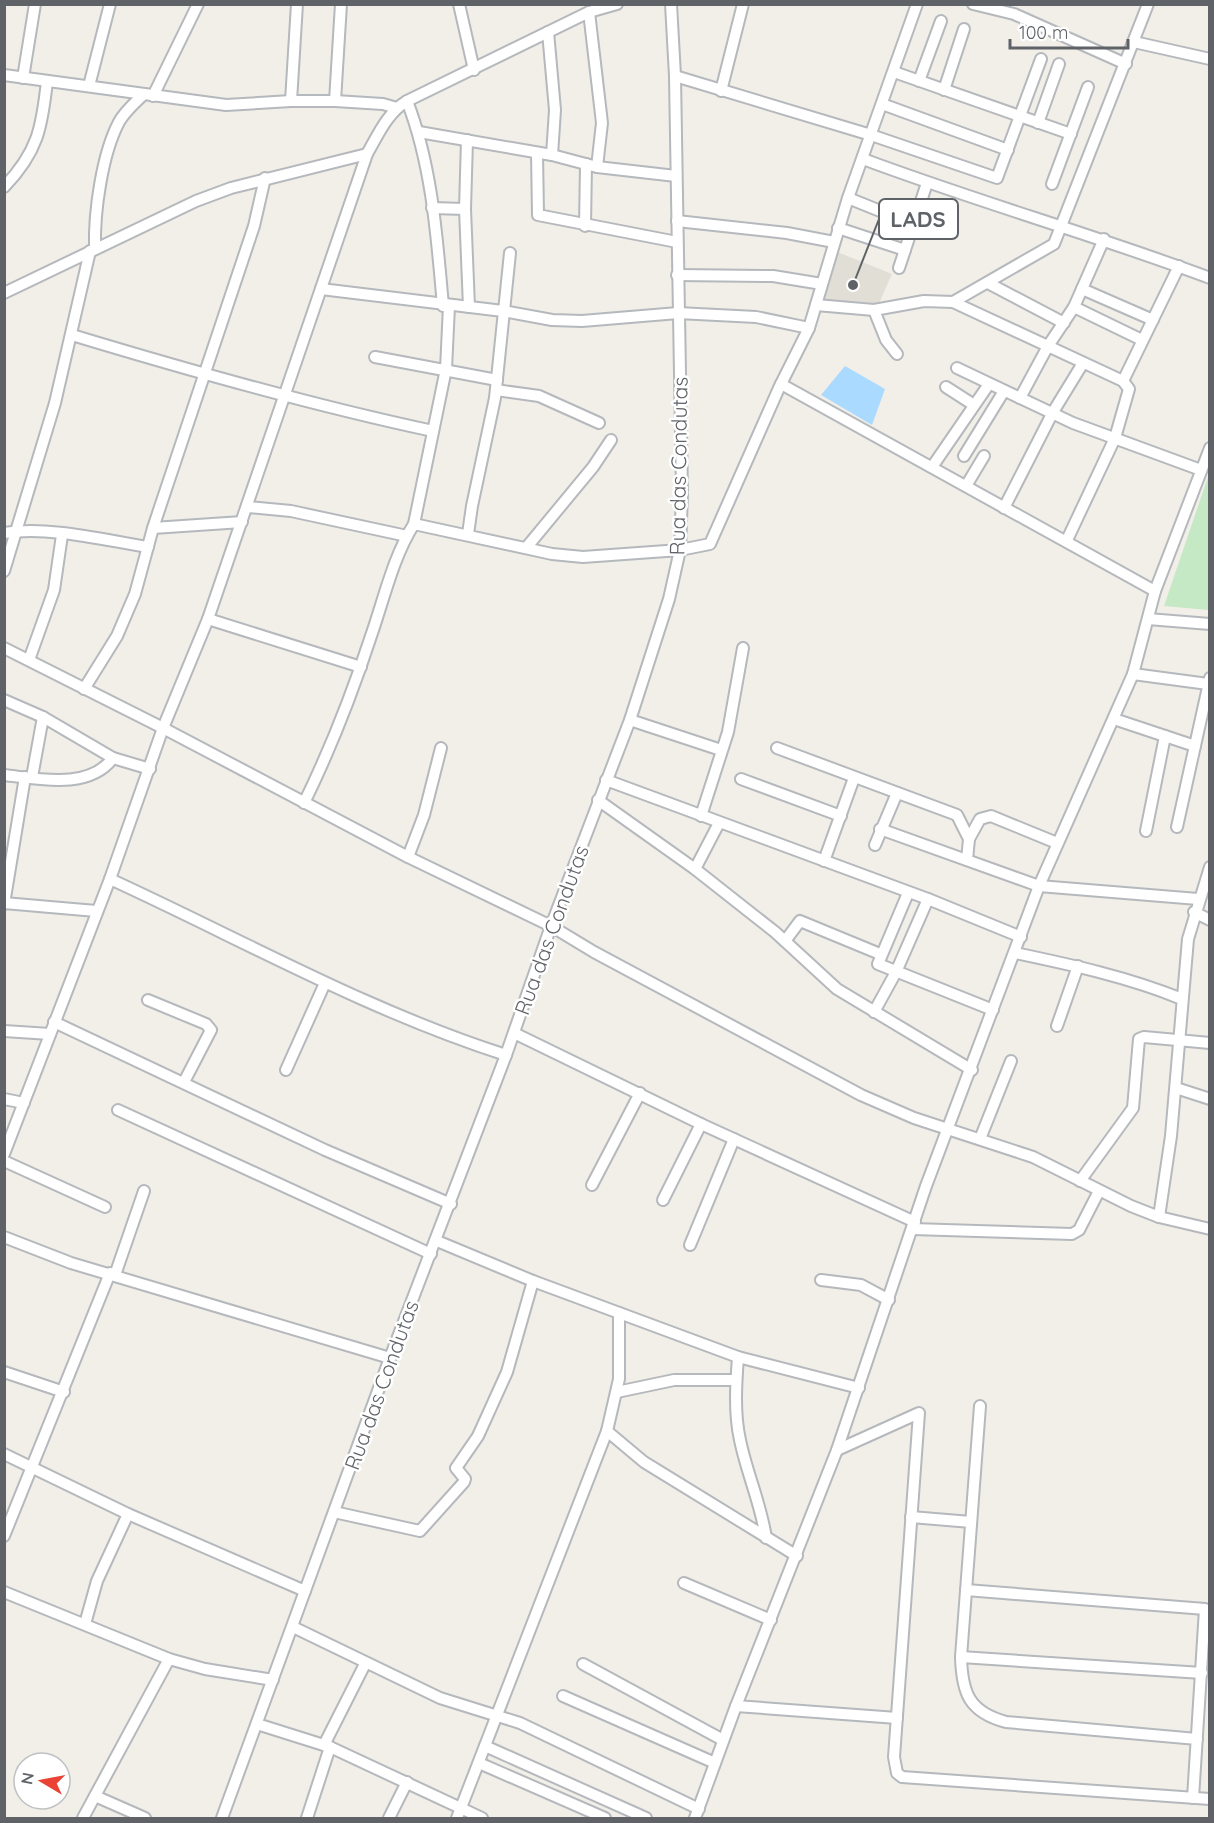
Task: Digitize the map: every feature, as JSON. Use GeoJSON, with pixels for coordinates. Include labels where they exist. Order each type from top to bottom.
{"type":"FeatureCollection","features":[{"type":"Feature","properties":{"kind":"street"},"geometry":{"type":"LineString","coordinates":[[23,78],[35,4]]}},
{"type":"Feature","properties":{"kind":"street"},"geometry":{"type":"LineString","coordinates":[[89,86],[110,4]]}},
{"type":"Feature","properties":{"kind":"street"},"geometry":{"type":"LineString","coordinates":[[4,572],[72,335],[93,250],[97,199],[112,138],[119,121],[148,95],[198,4]]}},
{"type":"Feature","properties":{"kind":"street"},"geometry":{"type":"LineString","coordinates":[[291,101],[297,4]]}},
{"type":"Feature","properties":{"kind":"street"},"geometry":{"type":"LineString","coordinates":[[335,101],[341,4]]}},
{"type":"Feature","properties":{"kind":"street"},"geometry":{"type":"LineString","coordinates":[[459,4],[474,70]]}},
{"type":"Feature","properties":{"kind":"street"},"geometry":{"type":"LineString","coordinates":[[4,1155],[110,879],[164,728],[208,619],[367,154],[380,130],[397,108],[407,102],[590,12],[617,4]]}},
{"type":"Feature","properties":{"kind":"street","name":"Rua das Condutas"},"geometry":{"type":"LineString","coordinates":[[222,1818],[390,1358],[451,1204],[551,926],[630,720],[669,599],[680,550],[682,471],[675,76],[671,4]]}},
{"type":"Feature","properties":{"kind":"street"},"geometry":{"type":"LineString","coordinates":[[721,91],[743,4]]}},
{"type":"Feature","properties":{"kind":"street"},"geometry":{"type":"LineString","coordinates":[[414,524],[526,548],[583,557],[680,550],[707,545],[712,541],[781,384],[809,328],[848,198],[917,4]]}},
{"type":"Feature","properties":{"kind":"street"},"geometry":{"type":"LineString","coordinates":[[973,4],[1014,14],[1126,64]]}},
{"type":"Feature","properties":{"kind":"street"},"geometry":{"type":"LineString","coordinates":[[953,302],[1050,248],[1057,240],[1148,4]]}},
{"type":"Feature","properties":{"kind":"street"},"geometry":{"type":"LineString","coordinates":[[585,226],[592,166],[602,123],[590,12]]}},
{"type":"Feature","properties":{"kind":"street"},"geometry":{"type":"LineString","coordinates":[[919,81],[941,21]]}},
{"type":"Feature","properties":{"kind":"street"},"geometry":{"type":"LineString","coordinates":[[944,90],[964,29]]}},
{"type":"Feature","properties":{"kind":"street"},"geometry":{"type":"LineString","coordinates":[[548,32],[555,110],[552,155]]}},
{"type":"Feature","properties":{"kind":"street"},"geometry":{"type":"LineString","coordinates":[[1134,42],[1209,59]]}},
{"type":"Feature","properties":{"kind":"street"},"geometry":{"type":"LineString","coordinates":[[675,76],[871,135],[994,178],[998,176],[1041,58]]}},
{"type":"Feature","properties":{"kind":"street"},"geometry":{"type":"LineString","coordinates":[[1038,123],[1059,63]]}},
{"type":"Feature","properties":{"kind":"street"},"geometry":{"type":"LineString","coordinates":[[894,72],[1071,134]]}},
{"type":"Feature","properties":{"kind":"street"},"geometry":{"type":"LineString","coordinates":[[4,75],[226,105],[335,101],[397,108]]}},
{"type":"Feature","properties":{"kind":"street"},"geometry":{"type":"LineString","coordinates":[[4,187],[34,150],[41,126],[47,81]]}},
{"type":"Feature","properties":{"kind":"street"},"geometry":{"type":"LineString","coordinates":[[1052,184],[1088,87]]}},
{"type":"Feature","properties":{"kind":"street"},"geometry":{"type":"LineString","coordinates":[[304,803],[328,755],[407,536],[414,524],[446,369],[446,306],[432,208],[419,132],[407,102]]}},
{"type":"Feature","properties":{"kind":"street"},"geometry":{"type":"LineString","coordinates":[[882,104],[1008,150]]}},
{"type":"Feature","properties":{"kind":"street"},"geometry":{"type":"LineString","coordinates":[[419,132],[552,155],[592,166],[676,176]]}},
{"type":"Feature","properties":{"kind":"street"},"geometry":{"type":"LineString","coordinates":[[467,140],[465,209],[469,307]]}},
{"type":"Feature","properties":{"kind":"street"},"geometry":{"type":"LineString","coordinates":[[537,153],[538,215],[585,226],[677,242]]}},
{"type":"Feature","properties":{"kind":"street"},"geometry":{"type":"LineString","coordinates":[[4,293],[196,201],[265,178],[367,154]]}},
{"type":"Feature","properties":{"kind":"street"},"geometry":{"type":"LineString","coordinates":[[863,159],[927,183],[1104,239],[1209,278]]}},
{"type":"Feature","properties":{"kind":"street"},"geometry":{"type":"LineString","coordinates":[[84,689],[117,636],[135,594],[153,528],[254,226],[265,178]]}},
{"type":"Feature","properties":{"kind":"street"},"geometry":{"type":"LineString","coordinates":[[899,268],[927,183]]}},
{"type":"Feature","properties":{"kind":"street"},"geometry":{"type":"LineString","coordinates":[[848,198],[915,225]]}},
{"type":"Feature","properties":{"kind":"street"},"geometry":{"type":"LineString","coordinates":[[432,208],[465,209]]}},
{"type":"Feature","properties":{"kind":"street"},"geometry":{"type":"LineString","coordinates":[[677,221],[787,233],[834,242]]}},
{"type":"Feature","properties":{"kind":"street"},"geometry":{"type":"LineString","coordinates":[[838,228],[905,250]]}},
{"type":"Feature","properties":{"kind":"street"},"geometry":{"type":"LineString","coordinates":[[1020,398],[1048,346],[1074,307],[1104,239]]}},
{"type":"Feature","properties":{"kind":"street"},"geometry":{"type":"LineString","coordinates":[[468,534],[497,385],[502,311],[510,253]]}},
{"type":"Feature","properties":{"kind":"street"},"geometry":{"type":"LineString","coordinates":[[1123,381],[1179,266]]}},
{"type":"Feature","properties":{"kind":"street"},"geometry":{"type":"LineString","coordinates":[[677,275],[773,276],[822,284]]}},
{"type":"Feature","properties":{"kind":"street"},"geometry":{"type":"LineString","coordinates":[[988,283],[1064,323]]}},
{"type":"Feature","properties":{"kind":"street"},"geometry":{"type":"LineString","coordinates":[[321,289],[567,321],[678,314],[756,317],[809,328]]}},
{"type":"Feature","properties":{"kind":"street"},"geometry":{"type":"LineString","coordinates":[[1082,290],[1153,320]]}},
{"type":"Feature","properties":{"kind":"street"},"geometry":{"type":"LineString","coordinates":[[816,305],[874,310],[913,302],[953,302],[1123,381],[1129,389],[1115,438],[1067,540]]}},
{"type":"Feature","properties":{"kind":"street"},"geometry":{"type":"LineString","coordinates":[[1074,307],[1142,340]]}},
{"type":"Feature","properties":{"kind":"street"},"geometry":{"type":"LineString","coordinates":[[874,310],[881,331],[897,354]]}},
{"type":"Feature","properties":{"kind":"street"},"geometry":{"type":"LineString","coordinates":[[72,335],[285,396],[433,431]]}},
{"type":"Feature","properties":{"kind":"street"},"geometry":{"type":"LineString","coordinates":[[375,357],[446,369],[539,396],[599,423]]}},
{"type":"Feature","properties":{"kind":"street"},"geometry":{"type":"LineString","coordinates":[[1004,508],[1053,412],[1083,363]]}},
{"type":"Feature","properties":{"kind":"street"},"geometry":{"type":"LineString","coordinates":[[957,368],[1004,391],[1115,438],[1201,470]]}},
{"type":"Feature","properties":{"kind":"street"},"geometry":{"type":"LineString","coordinates":[[781,384],[1004,508],[1067,540],[1155,591]]}},
{"type":"Feature","properties":{"kind":"street"},"geometry":{"type":"LineString","coordinates":[[932,467],[989,384]]}},
{"type":"Feature","properties":{"kind":"street"},"geometry":{"type":"LineString","coordinates":[[946,387],[974,405]]}},
{"type":"Feature","properties":{"kind":"street"},"geometry":{"type":"LineString","coordinates":[[964,456],[1004,391]]}},
{"type":"Feature","properties":{"kind":"street"},"geometry":{"type":"LineString","coordinates":[[526,548],[593,467],[611,440]]}},
{"type":"Feature","properties":{"kind":"street"},"geometry":{"type":"LineString","coordinates":[[293,1627],[365,1664],[440,1698],[520,1723],[564,1743],[697,1814],[736,1706],[837,1450],[913,1226],[1039,886],[1133,674],[1155,591],[1209,448]]}},
{"type":"Feature","properties":{"kind":"street"},"geometry":{"type":"LineString","coordinates":[[966,486],[984,456]]}},
{"type":"Feature","properties":{"kind":"street"},"geometry":{"type":"LineString","coordinates":[[248,507],[291,511],[407,536]]}},
{"type":"Feature","properties":{"kind":"street"},"geometry":{"type":"LineString","coordinates":[[153,528],[242,522]]}},
{"type":"Feature","properties":{"kind":"street"},"geometry":{"type":"LineString","coordinates":[[4,533],[17,531],[62,535],[148,547]]}},
{"type":"Feature","properties":{"kind":"street"},"geometry":{"type":"LineString","coordinates":[[29,660],[54,590],[62,535]]}},
{"type":"Feature","properties":{"kind":"street"},"geometry":{"type":"LineString","coordinates":[[208,619],[361,666]]}},
{"type":"Feature","properties":{"kind":"street"},"geometry":{"type":"LineString","coordinates":[[1148,619],[1209,624]]}},
{"type":"Feature","properties":{"kind":"street"},"geometry":{"type":"LineString","coordinates":[[4,648],[164,728],[408,857],[551,926],[594,952],[861,1095],[914,1118],[1033,1157],[1099,1191],[1159,1217],[1209,1229]]}},
{"type":"Feature","properties":{"kind":"street"},"geometry":{"type":"LineString","coordinates":[[701,816],[735,703],[743,648]]}},
{"type":"Feature","properties":{"kind":"street"},"geometry":{"type":"LineString","coordinates":[[1133,674],[1209,681],[1177,827]]}},
{"type":"Feature","properties":{"kind":"street"},"geometry":{"type":"LineString","coordinates":[[4,700],[43,717],[113,759],[150,769]]}},
{"type":"Feature","properties":{"kind":"street"},"geometry":{"type":"LineString","coordinates":[[43,717],[5,903],[96,911]]}},
{"type":"Feature","properties":{"kind":"street"},"geometry":{"type":"LineString","coordinates":[[1114,719],[1195,746]]}},
{"type":"Feature","properties":{"kind":"street"},"geometry":{"type":"LineString","coordinates":[[630,720],[721,750]]}},
{"type":"Feature","properties":{"kind":"street"},"geometry":{"type":"LineString","coordinates":[[1146,831],[1165,736]]}},
{"type":"Feature","properties":{"kind":"street"},"geometry":{"type":"LineString","coordinates":[[408,857],[424,815],[441,748]]}},
{"type":"Feature","properties":{"kind":"street"},"geometry":{"type":"LineString","coordinates":[[777,748],[957,815],[969,838]]}},
{"type":"Feature","properties":{"kind":"street"},"geometry":{"type":"LineString","coordinates":[[4,776],[83,779],[108,765],[113,759]]}},
{"type":"Feature","properties":{"kind":"street"},"geometry":{"type":"LineString","coordinates":[[824,861],[854,778]]}},
{"type":"Feature","properties":{"kind":"street"},"geometry":{"type":"LineString","coordinates":[[741,779],[841,816]]}},
{"type":"Feature","properties":{"kind":"street"},"geometry":{"type":"LineString","coordinates":[[606,780],[1021,937]]}},
{"type":"Feature","properties":{"kind":"street"},"geometry":{"type":"LineString","coordinates":[[875,844],[897,793]]}},
{"type":"Feature","properties":{"kind":"street"},"geometry":{"type":"LineString","coordinates":[[598,800],[695,869],[785,941],[837,988],[972,1070]]}},
{"type":"Feature","properties":{"kind":"street"},"geometry":{"type":"LineString","coordinates":[[967,860],[969,838],[984,816],[1057,843]]}},
{"type":"Feature","properties":{"kind":"street"},"geometry":{"type":"LineString","coordinates":[[695,869],[719,823]]}},
{"type":"Feature","properties":{"kind":"street"},"geometry":{"type":"LineString","coordinates":[[880,829],[1039,886],[1198,899]]}},
{"type":"Feature","properties":{"kind":"street"},"geometry":{"type":"LineString","coordinates":[[1159,1217],[1176,1088],[1184,966],[1194,912],[1209,867]]}},
{"type":"Feature","properties":{"kind":"street"},"geometry":{"type":"LineString","coordinates":[[110,879],[326,983],[437,1032],[506,1055]]}},
{"type":"Feature","properties":{"kind":"street"},"geometry":{"type":"LineString","coordinates":[[908,893],[880,954],[877,962],[879,966],[993,1011]]}},
{"type":"Feature","properties":{"kind":"street"},"geometry":{"type":"LineString","coordinates":[[874,1012],[896,972],[928,900]]}},
{"type":"Feature","properties":{"kind":"street"},"geometry":{"type":"LineString","coordinates":[[1194,912],[1209,920]]}},
{"type":"Feature","properties":{"kind":"street"},"geometry":{"type":"LineString","coordinates":[[785,941],[800,921],[880,954]]}},
{"type":"Feature","properties":{"kind":"street"},"geometry":{"type":"LineString","coordinates":[[1015,953],[1078,966],[1154,988],[1182,999]]}},
{"type":"Feature","properties":{"kind":"street"},"geometry":{"type":"LineString","coordinates":[[1057,1026],[1078,966]]}},
{"type":"Feature","properties":{"kind":"street"},"geometry":{"type":"LineString","coordinates":[[286,1070],[326,983]]}},
{"type":"Feature","properties":{"kind":"street"},"geometry":{"type":"LineString","coordinates":[[148,1000],[206,1024],[211,1030],[184,1082]]}},
{"type":"Feature","properties":{"kind":"street"},"geometry":{"type":"LineString","coordinates":[[54,1022],[326,1150],[451,1204]]}},
{"type":"Feature","properties":{"kind":"street"},"geometry":{"type":"LineString","coordinates":[[4,1032],[50,1034]]}},
{"type":"Feature","properties":{"kind":"street"},"geometry":{"type":"LineString","coordinates":[[514,1033],[913,1226],[1072,1234],[1080,1230],[1099,1191]]}},
{"type":"Feature","properties":{"kind":"street"},"geometry":{"type":"LineString","coordinates":[[1080,1181],[1133,1108],[1139,1039],[1144,1037],[1209,1043]]}},
{"type":"Feature","properties":{"kind":"street"},"geometry":{"type":"LineString","coordinates":[[980,1139],[1011,1061]]}},
{"type":"Feature","properties":{"kind":"street"},"geometry":{"type":"LineString","coordinates":[[1176,1088],[1209,1099]]}},
{"type":"Feature","properties":{"kind":"street"},"geometry":{"type":"LineString","coordinates":[[592,1185],[640,1093]]}},
{"type":"Feature","properties":{"kind":"street"},"geometry":{"type":"LineString","coordinates":[[4,1099],[24,1102]]}},
{"type":"Feature","properties":{"kind":"street"},"geometry":{"type":"LineString","coordinates":[[118,1110],[431,1254]]}},
{"type":"Feature","properties":{"kind":"street"},"geometry":{"type":"LineString","coordinates":[[663,1200],[701,1124]]}},
{"type":"Feature","properties":{"kind":"street"},"geometry":{"type":"LineString","coordinates":[[690,1245],[734,1139]]}},
{"type":"Feature","properties":{"kind":"street"},"geometry":{"type":"LineString","coordinates":[[4,1161],[105,1206]]}},
{"type":"Feature","properties":{"kind":"street"},"geometry":{"type":"LineString","coordinates":[[4,1536],[144,1191]]}},
{"type":"Feature","properties":{"kind":"street"},"geometry":{"type":"LineString","coordinates":[[4,1237],[71,1263],[390,1358]]}},
{"type":"Feature","properties":{"kind":"street"},"geometry":{"type":"LineString","coordinates":[[436,1241],[533,1281],[738,1357],[859,1388]]}},
{"type":"Feature","properties":{"kind":"street"},"geometry":{"type":"LineString","coordinates":[[821,1280],[861,1285],[889,1300]]}},
{"type":"Feature","properties":{"kind":"street"},"geometry":{"type":"LineString","coordinates":[[334,1512],[420,1531],[464,1482],[464,1478],[456,1468],[478,1436],[507,1372],[533,1281]]}},
{"type":"Feature","properties":{"kind":"street"},"geometry":{"type":"LineString","coordinates":[[459,1813],[607,1431],[617,1392],[620,1368],[619,1313]]}},
{"type":"Feature","properties":{"kind":"street"},"geometry":{"type":"LineString","coordinates":[[738,1357],[736,1380],[740,1442],[761,1508],[766,1539]]}},
{"type":"Feature","properties":{"kind":"street"},"geometry":{"type":"LineString","coordinates":[[4,1372],[64,1392]]}},
{"type":"Feature","properties":{"kind":"street"},"geometry":{"type":"LineString","coordinates":[[617,1392],[674,1380],[736,1380]]}},
{"type":"Feature","properties":{"kind":"street"},"geometry":{"type":"LineString","coordinates":[[980,1406],[961,1657],[962,1680],[966,1693],[983,1713],[1006,1722],[1197,1739]]}},
{"type":"Feature","properties":{"kind":"street"},"geometry":{"type":"LineString","coordinates":[[837,1450],[920,1413],[910,1517],[897,1718],[895,1768],[902,1777],[1209,1799]]}},
{"type":"Feature","properties":{"kind":"street"},"geometry":{"type":"LineString","coordinates":[[607,1431],[644,1462],[682,1483],[766,1539],[797,1556]]}},
{"type":"Feature","properties":{"kind":"street"},"geometry":{"type":"LineString","coordinates":[[4,1454],[128,1514],[305,1592]]}},
{"type":"Feature","properties":{"kind":"street"},"geometry":{"type":"LineString","coordinates":[[85,1624],[97,1581],[128,1514]]}},
{"type":"Feature","properties":{"kind":"street"},"geometry":{"type":"LineString","coordinates":[[910,1517],[971,1522]]}},
{"type":"Feature","properties":{"kind":"street"},"geometry":{"type":"LineString","coordinates":[[684,1583],[771,1620]]}},
{"type":"Feature","properties":{"kind":"street"},"geometry":{"type":"LineString","coordinates":[[966,1590],[1201,1606],[1207,1614],[1193,1797]]}},
{"type":"Feature","properties":{"kind":"street"},"geometry":{"type":"LineString","coordinates":[[4,1592],[169,1659],[205,1669],[273,1680]]}},
{"type":"Feature","properties":{"kind":"street"},"geometry":{"type":"LineString","coordinates":[[961,1657],[1202,1672]]}},
{"type":"Feature","properties":{"kind":"street"},"geometry":{"type":"LineString","coordinates":[[83,1818],[169,1659]]}},
{"type":"Feature","properties":{"kind":"street"},"geometry":{"type":"LineString","coordinates":[[307,1818],[327,1746],[365,1664]]}},
{"type":"Feature","properties":{"kind":"street"},"geometry":{"type":"LineString","coordinates":[[583,1664],[723,1740]]}},
{"type":"Feature","properties":{"kind":"street"},"geometry":{"type":"LineString","coordinates":[[563,1696],[715,1763]]}},
{"type":"Feature","properties":{"kind":"street"},"geometry":{"type":"LineString","coordinates":[[736,1706],[897,1718]]}},
{"type":"Feature","properties":{"kind":"street"},"geometry":{"type":"LineString","coordinates":[[257,1724],[327,1746],[408,1782],[459,1813],[482,1818]]}},
{"type":"Feature","properties":{"kind":"street"},"geometry":{"type":"LineString","coordinates":[[485,1746],[646,1818]]}},
{"type":"Feature","properties":{"kind":"street"},"geometry":{"type":"LineString","coordinates":[[479,1763],[605,1818]]}},
{"type":"Feature","properties":{"kind":"street"},"geometry":{"type":"LineString","coordinates":[[389,1818],[408,1782]]}},
{"type":"Feature","properties":{"kind":"street"},"geometry":{"type":"LineString","coordinates":[[95,1796],[145,1818]]}},
{"type":"Feature","properties":{"kind":"shaded area"},"geometry":{"type":"Polygon","coordinates":[[[835,251],[892,274],[876,310],[820,299],[835,251]]]}},
{"type":"Feature","properties":{"kind":"green space"},"geometry":{"type":"Polygon","coordinates":[[[1209,474],[1209,610],[1164,606],[1209,474]]]}},
{"type":"Feature","properties":{"kind":"water"},"geometry":{"type":"Polygon","coordinates":[[[845,366],[885,389],[872,425],[821,395],[845,366]]]}},
{"type":"Feature","properties":{"kind":"place","name":"LADS"},"geometry":{"type":"Point","coordinates":[853,285]}}]}
